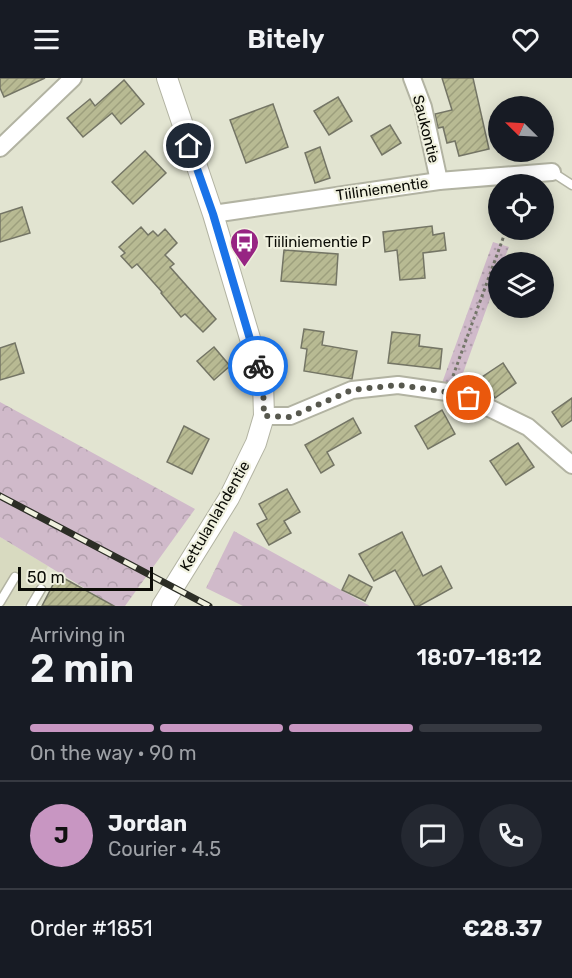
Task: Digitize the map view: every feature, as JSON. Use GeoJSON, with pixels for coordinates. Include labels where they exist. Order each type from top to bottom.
{"type":"FeatureCollection","features":[{"type":"Feature","properties":{"kind":"street"},"geometry":{"type":"LineString","coordinates":[[0,148],[73,78]]}},
{"type":"Feature","properties":{"kind":"street","name":"Kettulanlahdentie"},"geometry":{"type":"LineString","coordinates":[[162,606],[229,498],[256,443],[264,416],[263,382],[213,214],[167,78]]}},
{"type":"Feature","properties":{"kind":"street","name":"Saukontie"},"geometry":{"type":"LineString","coordinates":[[412,78],[423,107],[439,181]]}},
{"type":"Feature","properties":{"kind":"street","name":"Tiiliniementie"},"geometry":{"type":"LineString","coordinates":[[213,214],[439,181],[552,172]]}},
{"type":"Feature","properties":{"kind":"street"},"geometry":{"type":"LineString","coordinates":[[264,416],[290,417],[352,390],[398,385],[447,392],[469,398],[528,427],[572,465]]}},
{"type":"Feature","properties":{"kind":"lane"},"geometry":{"type":"LineString","coordinates":[[552,172],[572,185]]}},
{"type":"Feature","properties":{"kind":"lane"},"geometry":{"type":"LineString","coordinates":[[0,602],[15,576]]}},
{"type":"Feature","properties":{"kind":"lane"},"geometry":{"type":"LineString","coordinates":[[31,606],[41,590]]}},
{"type":"Feature","properties":{"kind":"path"},"geometry":{"type":"LineString","coordinates":[[447,392],[502,240]]}},
{"type":"Feature","properties":{"kind":"shaded area"},"geometry":{"type":"Polygon","coordinates":[[[0,537],[48,566],[24,606],[0,606],[0,537]]]}},
{"type":"Feature","properties":{"kind":"green space"},"geometry":{"type":"Polygon","coordinates":[[[493,242],[509,247],[507,252],[489,252],[493,242]]]}},
{"type":"Feature","properties":{"kind":"green space"},"geometry":{"type":"Polygon","coordinates":[[[488,256],[488,304],[458,387],[442,383],[488,256]]]}},
{"type":"Feature","properties":{"kind":"green space"},"geometry":{"type":"Polygon","coordinates":[[[0,402],[195,509],[125,606],[114,606],[0,537],[0,402]]]}},
{"type":"Feature","properties":{"kind":"green space"},"geometry":{"type":"Polygon","coordinates":[[[234,531],[370,606],[243,606],[206,588],[234,531]]]}},
{"type":"Feature","properties":{"kind":"building"},"geometry":{"type":"Polygon","coordinates":[[[0,78],[45,78],[4,97],[0,88],[0,78]]]}},
{"type":"Feature","properties":{"kind":"building"},"geometry":{"type":"Polygon","coordinates":[[[442,78],[473,78],[488,149],[459,156],[455,141],[447,143],[443,127],[438,128],[435,114],[452,110],[442,78]]]}},
{"type":"Feature","properties":{"kind":"building"},"geometry":{"type":"Polygon","coordinates":[[[124,80],[144,104],[121,124],[112,113],[83,137],[67,118],[90,99],[95,106],[124,80]]]}},
{"type":"Feature","properties":{"kind":"building"},"geometry":{"type":"Polygon","coordinates":[[[338,97],[352,121],[329,135],[314,111],[338,97]]]}},
{"type":"Feature","properties":{"kind":"building"},"geometry":{"type":"Polygon","coordinates":[[[273,104],[288,147],[246,163],[230,120],[273,104]]]}},
{"type":"Feature","properties":{"kind":"building"},"geometry":{"type":"Polygon","coordinates":[[[390,125],[401,143],[382,155],[371,136],[390,125]]]}},
{"type":"Feature","properties":{"kind":"building"},"geometry":{"type":"Polygon","coordinates":[[[320,147],[330,178],[315,183],[305,153],[320,147]]]}},
{"type":"Feature","properties":{"kind":"building"},"geometry":{"type":"Polygon","coordinates":[[[145,151],[166,173],[133,204],[112,182],[145,151]]]}},
{"type":"Feature","properties":{"kind":"building"},"geometry":{"type":"Polygon","coordinates":[[[22,207],[30,233],[0,242],[0,214],[22,207]]]}},
{"type":"Feature","properties":{"kind":"building"},"geometry":{"type":"Polygon","coordinates":[[[432,226],[433,235],[444,233],[446,250],[423,253],[425,278],[400,280],[397,250],[385,252],[383,232],[432,226]]]}},
{"type":"Feature","properties":{"kind":"building"},"geometry":{"type":"Polygon","coordinates":[[[141,227],[148,235],[153,231],[158,236],[165,229],[177,243],[165,255],[174,264],[170,267],[216,319],[203,332],[185,314],[181,317],[137,264],[132,268],[121,256],[125,253],[119,247],[141,227]]]}},
{"type":"Feature","properties":{"kind":"building"},"geometry":{"type":"Polygon","coordinates":[[[284,250],[338,254],[336,285],[281,281],[284,250]]]}},
{"type":"Feature","properties":{"kind":"building"},"geometry":{"type":"Polygon","coordinates":[[[304,329],[324,332],[322,345],[357,351],[352,379],[304,371],[307,349],[301,348],[304,329]]]}},
{"type":"Feature","properties":{"kind":"building"},"geometry":{"type":"Polygon","coordinates":[[[392,332],[420,335],[419,346],[442,349],[440,369],[388,363],[392,332]]]}},
{"type":"Feature","properties":{"kind":"building"},"geometry":{"type":"Polygon","coordinates":[[[15,343],[24,373],[0,380],[0,348],[15,343]]]}},
{"type":"Feature","properties":{"kind":"building"},"geometry":{"type":"Polygon","coordinates":[[[214,347],[230,366],[214,380],[197,361],[214,347]]]}},
{"type":"Feature","properties":{"kind":"building"},"geometry":{"type":"Polygon","coordinates":[[[503,363],[516,383],[495,398],[482,377],[503,363]]]}},
{"type":"Feature","properties":{"kind":"building"},"geometry":{"type":"Polygon","coordinates":[[[572,398],[572,420],[562,427],[552,412],[572,398]]]}},
{"type":"Feature","properties":{"kind":"building"},"geometry":{"type":"Polygon","coordinates":[[[442,410],[455,434],[428,449],[415,426],[442,410]]]}},
{"type":"Feature","properties":{"kind":"building"},"geometry":{"type":"Polygon","coordinates":[[[353,418],[361,433],[327,452],[334,465],[321,473],[305,445],[353,418]]]}},
{"type":"Feature","properties":{"kind":"building"},"geometry":{"type":"Polygon","coordinates":[[[184,426],[209,439],[192,474],[167,462],[184,426]]]}},
{"type":"Feature","properties":{"kind":"building"},"geometry":{"type":"Polygon","coordinates":[[[518,443],[534,467],[506,485],[490,461],[518,443]]]}},
{"type":"Feature","properties":{"kind":"building"},"geometry":{"type":"Polygon","coordinates":[[[287,489],[300,512],[284,521],[291,533],[269,545],[257,524],[267,519],[259,504],[287,489]]]}},
{"type":"Feature","properties":{"kind":"building"},"geometry":{"type":"Polygon","coordinates":[[[402,532],[423,576],[441,566],[452,588],[419,606],[415,606],[395,570],[374,581],[359,554],[402,532]]]}},
{"type":"Feature","properties":{"kind":"building"},"geometry":{"type":"Polygon","coordinates":[[[58,575],[114,606],[42,606],[58,575]]]}},
{"type":"Feature","properties":{"kind":"building"},"geometry":{"type":"Polygon","coordinates":[[[349,575],[372,587],[365,601],[342,590],[349,575]]]}},
{"type":"Feature","properties":{"kind":"railway"},"geometry":{"type":"LineString","coordinates":[[0,496],[209,606]]}},
{"type":"Feature","properties":{"kind":"way so far"},"geometry":{"type":"LineString","coordinates":[[258,366],[263,382],[264,416],[290,417],[352,390],[398,385],[447,392],[469,398]]}},
{"type":"Feature","properties":{"kind":"place","name":"Tiiliniementie P"},"geometry":{"type":"Point","coordinates":[244,268]}},
{"type":"Feature","properties":{"kind":"route"},"geometry":{"type":"LineString","coordinates":[[189,146],[213,214],[258,366]]}}]}
